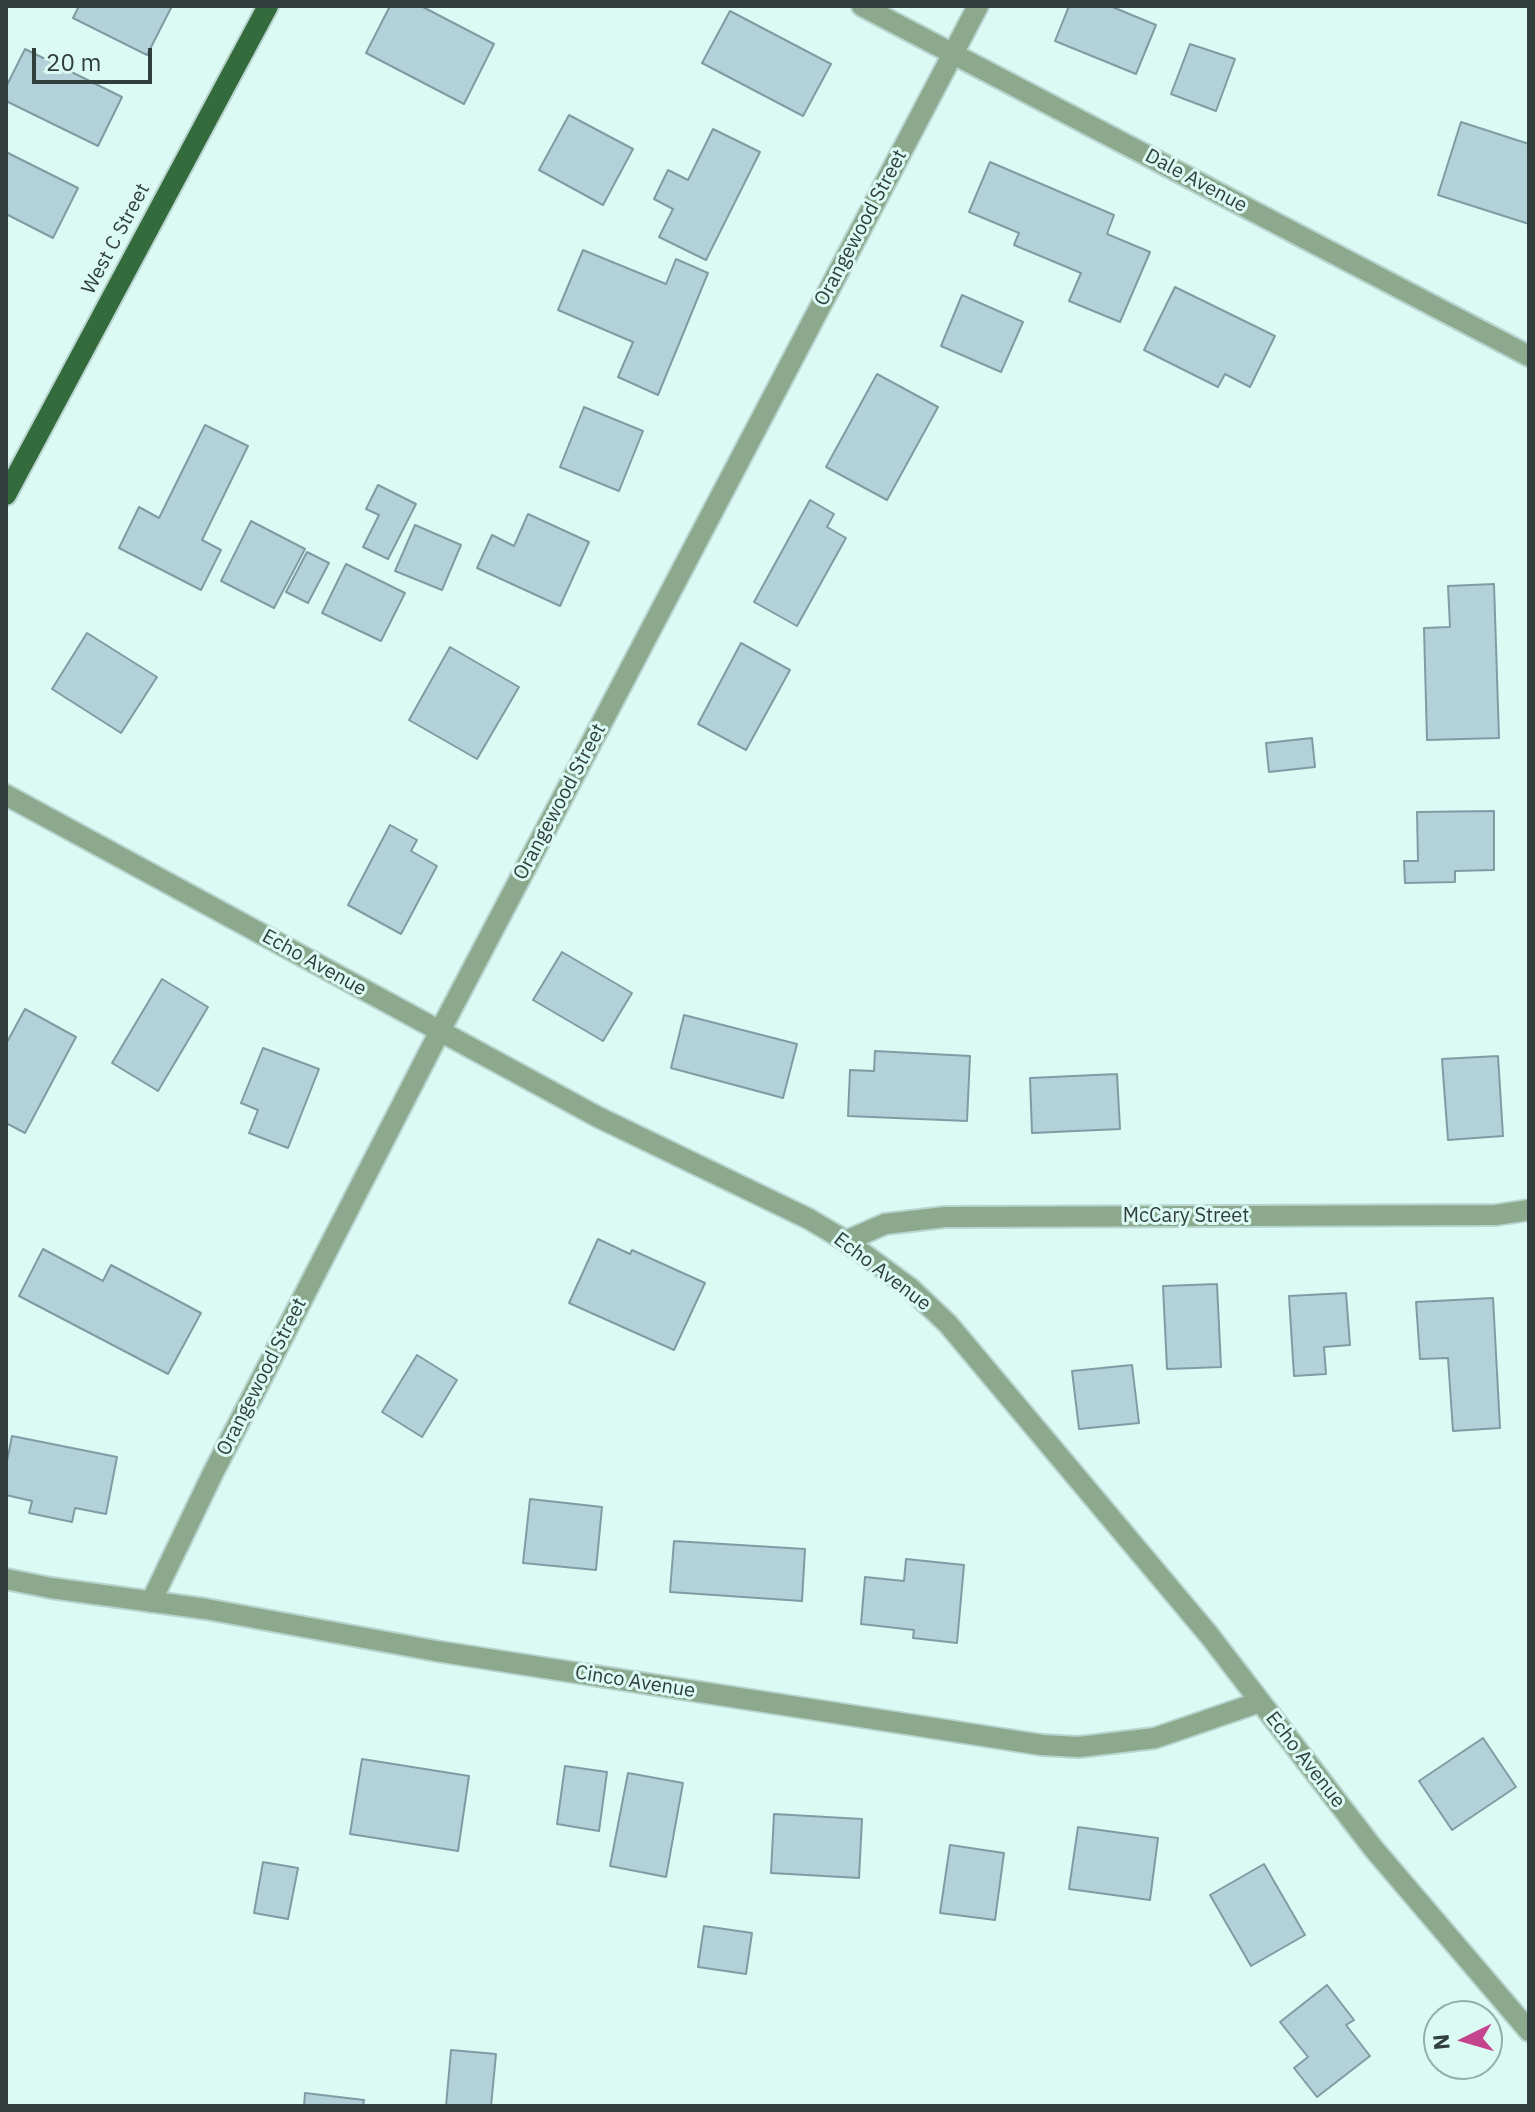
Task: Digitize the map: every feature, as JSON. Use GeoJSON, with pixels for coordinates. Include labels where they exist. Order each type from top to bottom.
{"type":"FeatureCollection","features":[{"type":"Feature","properties":{"kind":"main road","name":"West C Street"},"geometry":{"type":"LineString","coordinates":[[6,495],[268,6]]}},
{"type":"Feature","properties":{"kind":"street","name":"Dale Avenue"},"geometry":{"type":"LineString","coordinates":[[862,6],[1529,356]]}},
{"type":"Feature","properties":{"kind":"street","name":"Orangewood Street"},"geometry":{"type":"LineString","coordinates":[[151,1602],[213,1473],[440,1031],[978,6]]}},
{"type":"Feature","properties":{"kind":"street","name":"Echo Avenue"},"geometry":{"type":"LineString","coordinates":[[6,795],[598,1117],[809,1219],[846,1241],[910,1288],[948,1324],[1209,1635],[1373,1848],[1529,2031]]}},
{"type":"Feature","properties":{"kind":"street","name":"McCary Street"},"geometry":{"type":"LineString","coordinates":[[846,1241],[885,1224],[945,1217],[1496,1215],[1529,1210]]}},
{"type":"Feature","properties":{"kind":"street","name":"Cinco Avenue"},"geometry":{"type":"LineString","coordinates":[[6,1579],[206,1609],[436,1651],[1042,1745],[1079,1747],[1155,1738],[1260,1702]]}},
{"type":"Feature","properties":{"kind":"building"},"geometry":{"type":"Polygon","coordinates":[[[79,6],[172,6],[147,55],[73,18],[79,6]]]}},
{"type":"Feature","properties":{"kind":"building"},"geometry":{"type":"Polygon","coordinates":[[[390,6],[421,6],[494,44],[464,104],[366,53],[390,6]]]}},
{"type":"Feature","properties":{"kind":"building"},"geometry":{"type":"Polygon","coordinates":[[[1069,6],[1110,6],[1156,25],[1136,74],[1055,41],[1069,6]]]}},
{"type":"Feature","properties":{"kind":"building"},"geometry":{"type":"Polygon","coordinates":[[[730,11],[831,64],[803,116],[702,63],[730,11]]]}},
{"type":"Feature","properties":{"kind":"building"},"geometry":{"type":"Polygon","coordinates":[[[1190,44],[1235,59],[1216,111],[1171,94],[1190,44]]]}},
{"type":"Feature","properties":{"kind":"building"},"geometry":{"type":"Polygon","coordinates":[[[25,49],[122,97],[98,146],[6,101],[6,87],[25,49]]]}},
{"type":"Feature","properties":{"kind":"building"},"geometry":{"type":"Polygon","coordinates":[[[569,115],[633,149],[603,205],[539,170],[569,115]]]}},
{"type":"Feature","properties":{"kind":"building"},"geometry":{"type":"Polygon","coordinates":[[[1461,122],[1529,144],[1529,224],[1438,195],[1461,122]]]}},
{"type":"Feature","properties":{"kind":"building"},"geometry":{"type":"Polygon","coordinates":[[[713,129],[760,152],[706,260],[659,237],[673,209],[654,199],[668,170],[688,180],[713,129]]]}},
{"type":"Feature","properties":{"kind":"building"},"geometry":{"type":"Polygon","coordinates":[[[6,152],[78,188],[53,238],[6,214],[6,152]]]}},
{"type":"Feature","properties":{"kind":"building"},"geometry":{"type":"Polygon","coordinates":[[[990,162],[1114,215],[1107,234],[1150,252],[1120,322],[1069,301],[1081,273],[1014,245],[1019,233],[969,212],[990,162]]]}},
{"type":"Feature","properties":{"kind":"building"},"geometry":{"type":"Polygon","coordinates":[[[583,250],[666,284],[676,259],[708,273],[658,395],[618,377],[633,342],[558,310],[583,250]]]}},
{"type":"Feature","properties":{"kind":"building"},"geometry":{"type":"Polygon","coordinates":[[[1175,287],[1275,336],[1250,387],[1225,374],[1218,387],[1144,350],[1175,287]]]}},
{"type":"Feature","properties":{"kind":"building"},"geometry":{"type":"Polygon","coordinates":[[[962,295],[1023,322],[1001,372],[941,346],[962,295]]]}},
{"type":"Feature","properties":{"kind":"building"},"geometry":{"type":"Polygon","coordinates":[[[877,374],[938,407],[887,500],[826,467],[877,374]]]}},
{"type":"Feature","properties":{"kind":"building"},"geometry":{"type":"Polygon","coordinates":[[[584,407],[643,431],[619,491],[560,467],[584,407]]]}},
{"type":"Feature","properties":{"kind":"building"},"geometry":{"type":"Polygon","coordinates":[[[205,425],[248,446],[202,540],[221,550],[201,590],[119,548],[139,507],[159,518],[205,425]]]}},
{"type":"Feature","properties":{"kind":"building"},"geometry":{"type":"Polygon","coordinates":[[[378,485],[416,504],[388,559],[363,547],[379,515],[366,509],[378,485]]]}},
{"type":"Feature","properties":{"kind":"building"},"geometry":{"type":"Polygon","coordinates":[[[810,500],[834,514],[827,527],[846,538],[797,626],[754,602],[810,500]]]}},
{"type":"Feature","properties":{"kind":"building"},"geometry":{"type":"Polygon","coordinates":[[[528,514],[589,542],[560,606],[477,568],[492,535],[514,546],[528,514]]]}},
{"type":"Feature","properties":{"kind":"building"},"geometry":{"type":"Polygon","coordinates":[[[251,521],[305,549],[274,608],[221,581],[251,521]]]}},
{"type":"Feature","properties":{"kind":"building"},"geometry":{"type":"Polygon","coordinates":[[[415,525],[461,545],[442,590],[395,571],[415,525]]]}},
{"type":"Feature","properties":{"kind":"building"},"geometry":{"type":"Polygon","coordinates":[[[307,552],[329,563],[308,603],[286,592],[307,552]]]}},
{"type":"Feature","properties":{"kind":"building"},"geometry":{"type":"Polygon","coordinates":[[[346,564],[405,593],[381,641],[322,613],[346,564]]]}},
{"type":"Feature","properties":{"kind":"building"},"geometry":{"type":"Polygon","coordinates":[[[1494,584],[1499,738],[1427,740],[1424,628],[1450,627],[1448,586],[1494,584]]]}},
{"type":"Feature","properties":{"kind":"building"},"geometry":{"type":"Polygon","coordinates":[[[87,633],[157,677],[121,733],[52,689],[87,633]]]}},
{"type":"Feature","properties":{"kind":"building"},"geometry":{"type":"Polygon","coordinates":[[[741,643],[790,670],[746,750],[698,724],[741,643]]]}},
{"type":"Feature","properties":{"kind":"building"},"geometry":{"type":"Polygon","coordinates":[[[450,647],[519,687],[477,759],[409,720],[450,647]]]}},
{"type":"Feature","properties":{"kind":"building"},"geometry":{"type":"Polygon","coordinates":[[[1312,738],[1315,767],[1269,772],[1266,743],[1312,738]]]}},
{"type":"Feature","properties":{"kind":"building"},"geometry":{"type":"Polygon","coordinates":[[[1494,811],[1494,870],[1455,871],[1455,882],[1405,883],[1404,861],[1418,861],[1417,812],[1494,811]]]}},
{"type":"Feature","properties":{"kind":"building"},"geometry":{"type":"Polygon","coordinates":[[[390,825],[417,840],[411,851],[437,866],[401,934],[348,905],[390,825]]]}},
{"type":"Feature","properties":{"kind":"building"},"geometry":{"type":"Polygon","coordinates":[[[562,952],[632,993],[603,1041],[533,1000],[562,952]]]}},
{"type":"Feature","properties":{"kind":"building"},"geometry":{"type":"Polygon","coordinates":[[[162,979],[208,1007],[158,1091],[112,1063],[162,979]]]}},
{"type":"Feature","properties":{"kind":"building"},"geometry":{"type":"Polygon","coordinates":[[[25,1009],[76,1037],[25,1133],[6,1123],[6,1044],[25,1009]]]}},
{"type":"Feature","properties":{"kind":"building"},"geometry":{"type":"Polygon","coordinates":[[[684,1015],[797,1044],[783,1098],[671,1068],[684,1015]]]}},
{"type":"Feature","properties":{"kind":"building"},"geometry":{"type":"Polygon","coordinates":[[[263,1048],[319,1069],[288,1148],[249,1133],[258,1110],[241,1103],[263,1048]]]}},
{"type":"Feature","properties":{"kind":"building"},"geometry":{"type":"Polygon","coordinates":[[[875,1051],[970,1056],[967,1121],[848,1116],[850,1070],[874,1071],[875,1051]]]}},
{"type":"Feature","properties":{"kind":"building"},"geometry":{"type":"Polygon","coordinates":[[[1498,1056],[1503,1136],[1448,1140],[1442,1059],[1498,1056]]]}},
{"type":"Feature","properties":{"kind":"building"},"geometry":{"type":"Polygon","coordinates":[[[1117,1074],[1120,1129],[1032,1133],[1030,1078],[1117,1074]]]}},
{"type":"Feature","properties":{"kind":"building"},"geometry":{"type":"Polygon","coordinates":[[[598,1239],[630,1254],[632,1250],[705,1283],[674,1350],[569,1303],[598,1239]]]}},
{"type":"Feature","properties":{"kind":"building"},"geometry":{"type":"Polygon","coordinates":[[[43,1249],[103,1281],[111,1265],[201,1313],[168,1374],[19,1296],[43,1249]]]}},
{"type":"Feature","properties":{"kind":"building"},"geometry":{"type":"Polygon","coordinates":[[[1217,1284],[1221,1367],[1167,1369],[1163,1286],[1217,1284]]]}},
{"type":"Feature","properties":{"kind":"building"},"geometry":{"type":"Polygon","coordinates":[[[1346,1293],[1350,1345],[1324,1347],[1326,1374],[1294,1376],[1289,1296],[1346,1293]]]}},
{"type":"Feature","properties":{"kind":"building"},"geometry":{"type":"Polygon","coordinates":[[[1493,1298],[1500,1428],[1453,1431],[1448,1358],[1420,1359],[1416,1302],[1493,1298]]]}},
{"type":"Feature","properties":{"kind":"building"},"geometry":{"type":"Polygon","coordinates":[[[417,1355],[457,1380],[422,1437],[382,1412],[417,1355]]]}},
{"type":"Feature","properties":{"kind":"building"},"geometry":{"type":"Polygon","coordinates":[[[1132,1365],[1139,1423],[1079,1429],[1072,1371],[1132,1365]]]}},
{"type":"Feature","properties":{"kind":"building"},"geometry":{"type":"Polygon","coordinates":[[[12,1436],[117,1457],[106,1514],[75,1508],[72,1522],[29,1513],[32,1501],[6,1495],[6,1466],[12,1436]]]}},
{"type":"Feature","properties":{"kind":"building"},"geometry":{"type":"Polygon","coordinates":[[[530,1499],[602,1507],[596,1570],[523,1563],[530,1499]]]}},
{"type":"Feature","properties":{"kind":"building"},"geometry":{"type":"Polygon","coordinates":[[[674,1541],[805,1549],[802,1601],[670,1592],[674,1541]]]}},
{"type":"Feature","properties":{"kind":"building"},"geometry":{"type":"Polygon","coordinates":[[[906,1559],[964,1565],[957,1643],[913,1638],[914,1630],[861,1624],[865,1577],[904,1581],[906,1559]]]}},
{"type":"Feature","properties":{"kind":"building"},"geometry":{"type":"Polygon","coordinates":[[[1483,1738],[1516,1787],[1452,1830],[1419,1781],[1483,1738]]]}},
{"type":"Feature","properties":{"kind":"building"},"geometry":{"type":"Polygon","coordinates":[[[362,1759],[469,1776],[458,1851],[350,1834],[362,1759]]]}},
{"type":"Feature","properties":{"kind":"building"},"geometry":{"type":"Polygon","coordinates":[[[565,1766],[607,1772],[599,1831],[557,1824],[565,1766]]]}},
{"type":"Feature","properties":{"kind":"building"},"geometry":{"type":"Polygon","coordinates":[[[628,1773],[683,1783],[666,1877],[610,1866],[628,1773]]]}},
{"type":"Feature","properties":{"kind":"building"},"geometry":{"type":"Polygon","coordinates":[[[774,1814],[862,1819],[859,1878],[771,1873],[774,1814]]]}},
{"type":"Feature","properties":{"kind":"building"},"geometry":{"type":"Polygon","coordinates":[[[1078,1827],[1158,1838],[1150,1900],[1069,1889],[1078,1827]]]}},
{"type":"Feature","properties":{"kind":"building"},"geometry":{"type":"Polygon","coordinates":[[[950,1845],[1004,1853],[995,1920],[940,1913],[950,1845]]]}},
{"type":"Feature","properties":{"kind":"building"},"geometry":{"type":"Polygon","coordinates":[[[263,1862],[298,1868],[288,1919],[254,1913],[263,1862]]]}},
{"type":"Feature","properties":{"kind":"building"},"geometry":{"type":"Polygon","coordinates":[[[1264,1864],[1305,1935],[1251,1966],[1210,1895],[1264,1864]]]}},
{"type":"Feature","properties":{"kind":"building"},"geometry":{"type":"Polygon","coordinates":[[[704,1926],[752,1933],[746,1974],[698,1967],[704,1926]]]}},
{"type":"Feature","properties":{"kind":"building"},"geometry":{"type":"Polygon","coordinates":[[[1327,1985],[1354,2020],[1346,2025],[1370,2056],[1317,2097],[1294,2068],[1308,2057],[1280,2022],[1327,1985]]]}},
{"type":"Feature","properties":{"kind":"building"},"geometry":{"type":"Polygon","coordinates":[[[451,2050],[496,2054],[491,2106],[446,2106],[451,2050]]]}},
{"type":"Feature","properties":{"kind":"building"},"geometry":{"type":"Polygon","coordinates":[[[305,2093],[364,2100],[363,2106],[304,2106],[305,2093]]]}}]}
